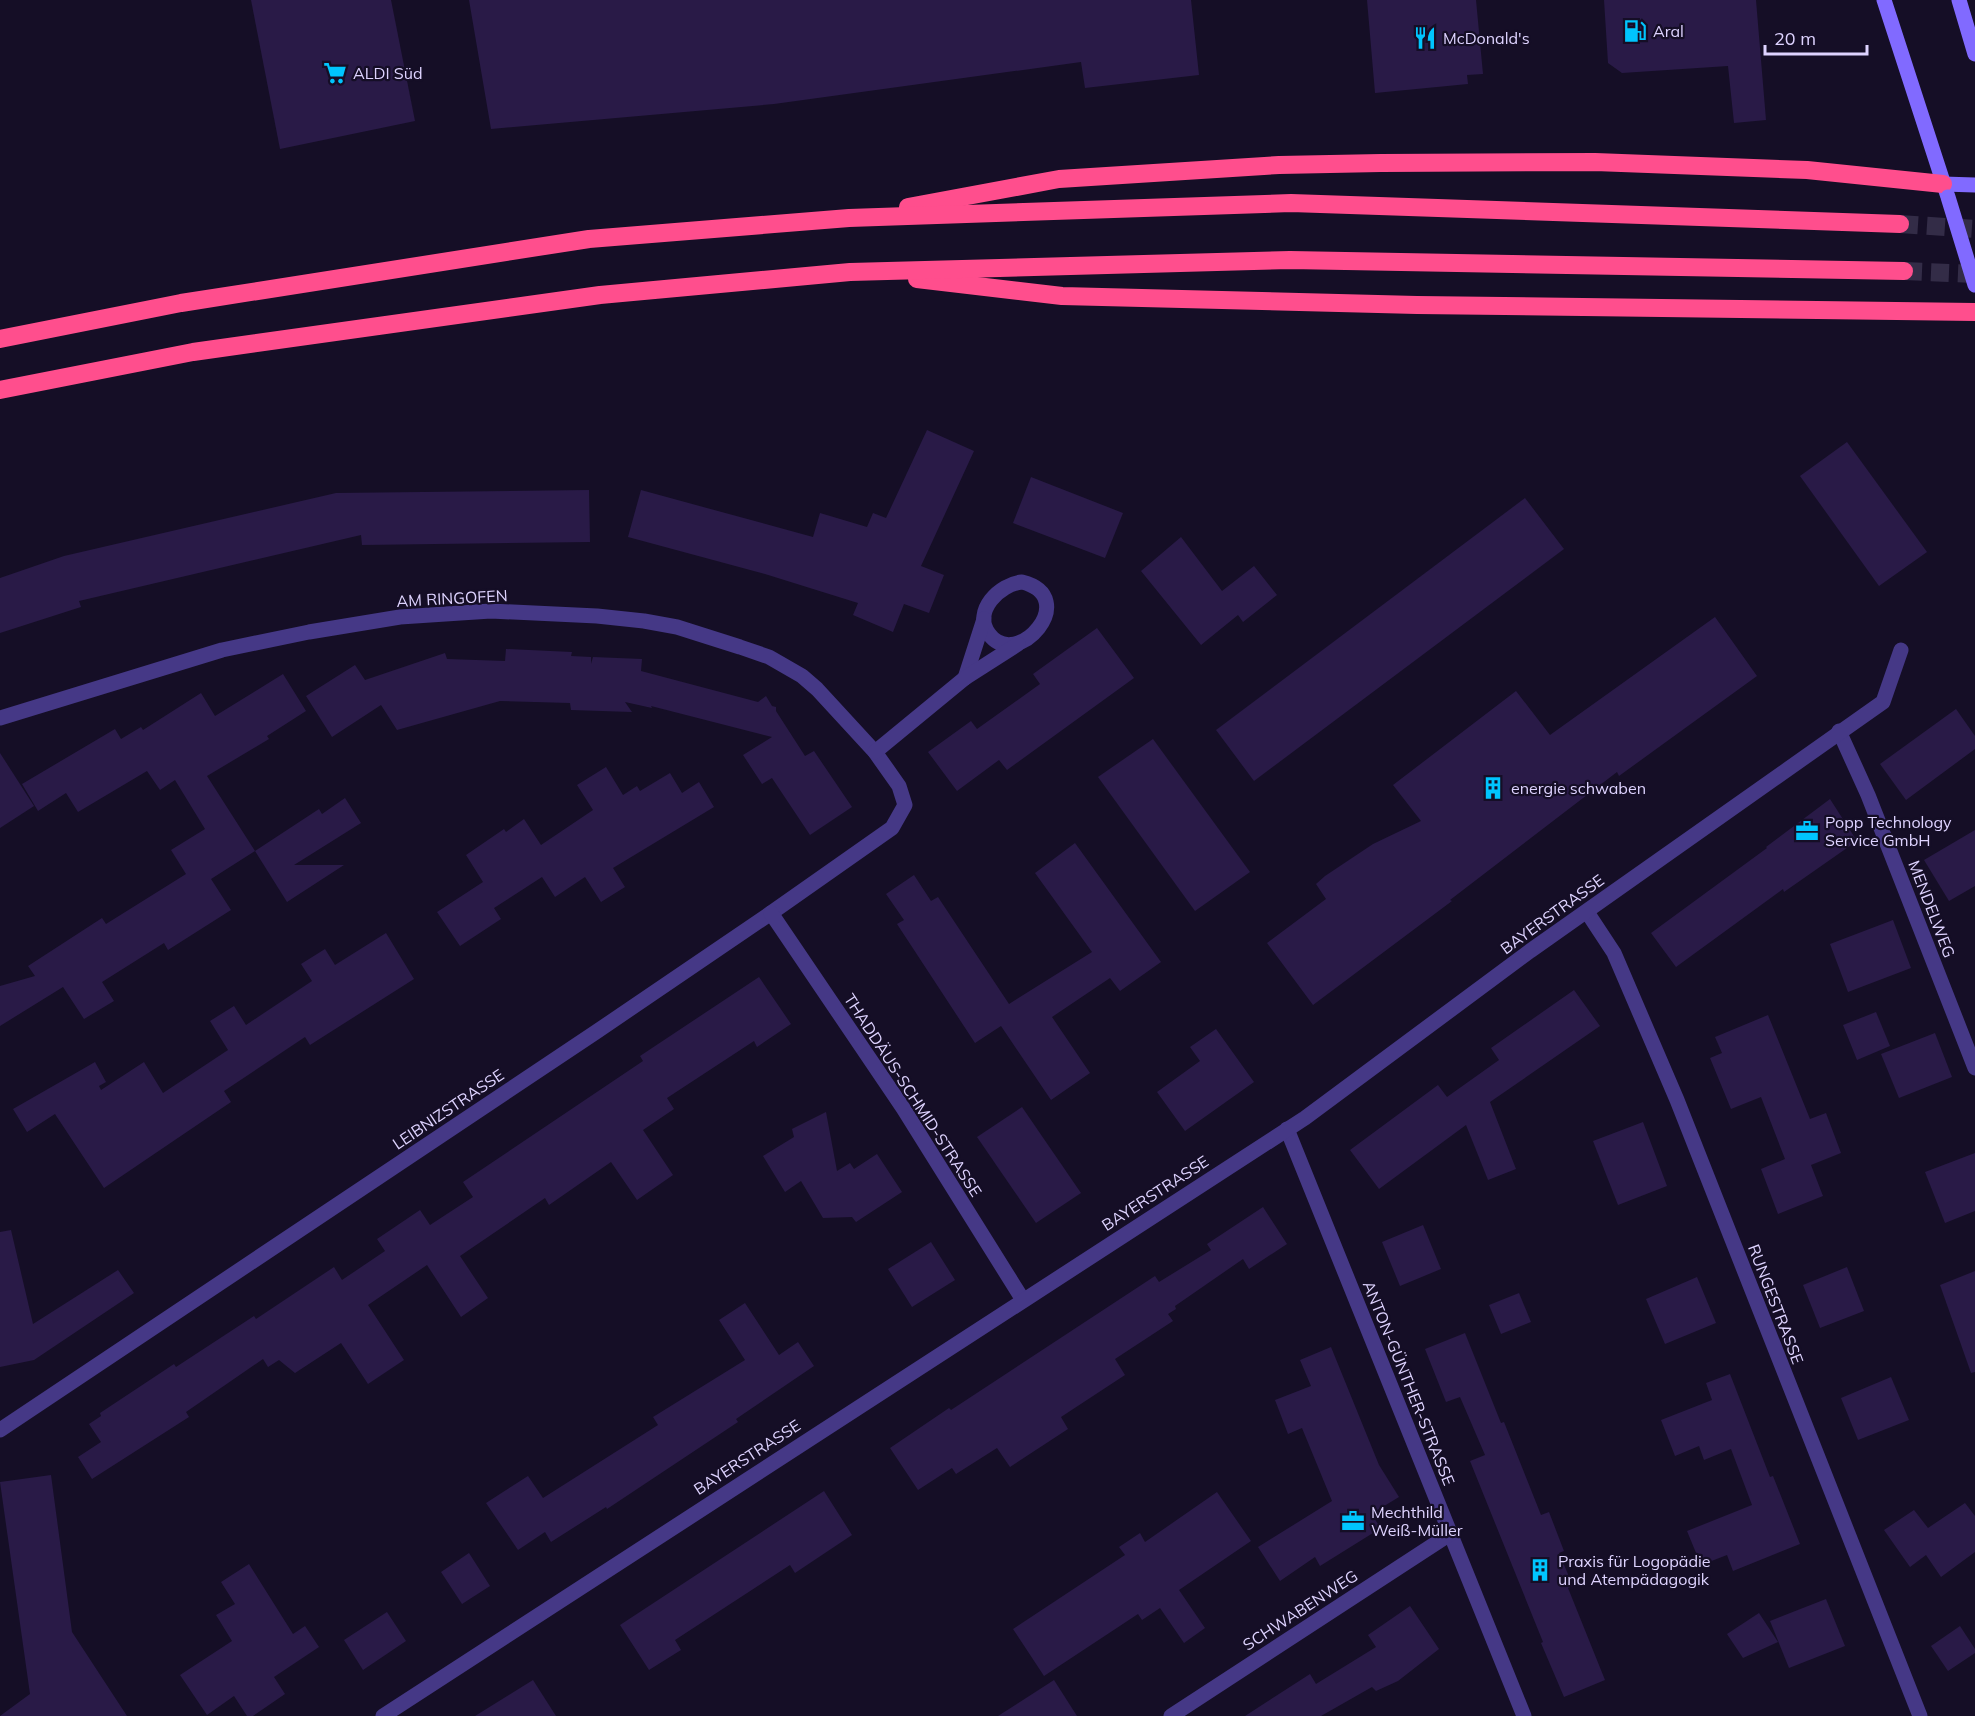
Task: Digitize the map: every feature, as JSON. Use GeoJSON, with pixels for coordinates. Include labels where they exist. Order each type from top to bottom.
{"type":"FeatureCollection","features":[{"type":"Feature","properties":{"kind":"highway"},"geometry":{"type":"LineString","coordinates":[[849,218],[1059,179],[1279,165],[1595,162],[1808,170],[1945,190]]}},
{"type":"Feature","properties":{"kind":"highway"},"geometry":{"type":"LineString","coordinates":[[0,339],[181,303],[589,239],[849,218],[1291,203],[1900,224]]}},
{"type":"Feature","properties":{"kind":"highway"},"geometry":{"type":"LineString","coordinates":[[0,390],[228,347],[600,296],[850,272],[1290,260],[1904,271]]}},
{"type":"Feature","properties":{"kind":"highway"},"geometry":{"type":"LineString","coordinates":[[850,272],[1062,296],[1417,305],[1975,312]]}},
{"type":"Feature","properties":{"kind":"main road"},"geometry":{"type":"LineString","coordinates":[[1884,0],[1975,285]]}},
{"type":"Feature","properties":{"kind":"main road"},"geometry":{"type":"LineString","coordinates":[[1959,0],[1975,54]]}},
{"type":"Feature","properties":{"kind":"main road"},"geometry":{"type":"LineString","coordinates":[[1945,190],[1975,185]]}},
{"type":"Feature","properties":{"kind":"street"},"geometry":{"type":"LineString","coordinates":[[875,752],[965,678],[1039,629],[1047,613],[1047,604],[1039,589],[1022,582],[1005,586],[992,600],[986,609],[965,678]]}},
{"type":"Feature","properties":{"kind":"street","name":"AM RINGOFEN"},"geometry":{"type":"LineString","coordinates":[[0,718],[222,650],[309,632],[400,617],[491,611],[644,621],[701,633],[761,654],[802,676],[817,688],[875,752],[899,786],[905,806]]}},
{"type":"Feature","properties":{"kind":"street"},"geometry":{"type":"LineString","coordinates":[[984,619],[986,627],[996,641],[1013,645],[1021,642]]}},
{"type":"Feature","properties":{"kind":"street","name":"BAYERSTRASSE"},"geometry":{"type":"LineString","coordinates":[[383,1716],[1287,1129],[1375,1068],[1530,951],[1883,702],[1901,650]]}},
{"type":"Feature","properties":{"kind":"street","name":"MENDELWEG"},"geometry":{"type":"LineString","coordinates":[[1839,731],[1868,795],[1975,1068]]}},
{"type":"Feature","properties":{"kind":"street","name":"LEIBNIZSTRASSE"},"geometry":{"type":"LineString","coordinates":[[0,1430],[771,913],[892,828],[905,806]]}},
{"type":"Feature","properties":{"kind":"street","name":"RUNGESTRASSE"},"geometry":{"type":"LineString","coordinates":[[1587,912],[1614,952],[1677,1100],[1920,1716]]}},
{"type":"Feature","properties":{"kind":"street","name":"THADDÄUS-SCHMID-STRASSE"},"geometry":{"type":"LineString","coordinates":[[771,913],[903,1108],[1023,1300]]}},
{"type":"Feature","properties":{"kind":"street","name":"ANTON-GÜNTHER-STRASSE"},"geometry":{"type":"LineString","coordinates":[[1287,1129],[1524,1716]]}},
{"type":"Feature","properties":{"kind":"street","name":"SCHWABENWEG"},"geometry":{"type":"LineString","coordinates":[[1171,1716],[1450,1534]]}},
{"type":"Feature","properties":{"kind":"building","name":"ALDI Süd"},"geometry":{"type":"Polygon","coordinates":[[[251,0],[391,0],[415,121],[280,149],[251,0]]]}},
{"type":"Feature","properties":{"kind":"building"},"geometry":{"type":"Polygon","coordinates":[[[469,0],[1191,0],[1199,75],[1085,88],[1081,62],[774,104],[491,129],[469,0]]]}},
{"type":"Feature","properties":{"kind":"building","name":"McDonald's"},"geometry":{"type":"Polygon","coordinates":[[[1367,0],[1476,0],[1483,74],[1467,75],[1468,84],[1375,93],[1367,0]]]}},
{"type":"Feature","properties":{"kind":"building"},"geometry":{"type":"Polygon","coordinates":[[[1604,0],[1756,0],[1766,120],[1734,123],[1728,66],[1622,73],[1608,63],[1604,0]]]}},
{"type":"Feature","properties":{"kind":"building"},"geometry":{"type":"Polygon","coordinates":[[[927,430],[974,451],[921,566],[944,575],[929,613],[904,604],[893,632],[853,615],[858,603],[765,574],[628,537],[641,490],[813,537],[820,513],[867,527],[873,513],[886,518],[927,430]]]}},
{"type":"Feature","properties":{"kind":"building"},"geometry":{"type":"Polygon","coordinates":[[[1847,442],[1927,552],[1879,586],[1800,476],[1847,442]]]}},
{"type":"Feature","properties":{"kind":"building"},"geometry":{"type":"Polygon","coordinates":[[[1031,477],[1123,513],[1105,558],[1013,523],[1031,477]]]}},
{"type":"Feature","properties":{"kind":"building"},"geometry":{"type":"Polygon","coordinates":[[[589,490],[590,542],[362,545],[361,535],[79,601],[81,607],[0,633],[0,578],[64,556],[336,493],[589,490]]]}},
{"type":"Feature","properties":{"kind":"building"},"geometry":{"type":"Polygon","coordinates":[[[1525,498],[1564,549],[1254,781],[1216,730],[1525,498]]]}},
{"type":"Feature","properties":{"kind":"building"},"geometry":{"type":"Polygon","coordinates":[[[1181,537],[1222,591],[1254,566],[1277,595],[1243,622],[1238,615],[1201,645],[1141,571],[1181,537]]]}},
{"type":"Feature","properties":{"kind":"building"},"geometry":{"type":"Polygon","coordinates":[[[1715,617],[1757,676],[1619,776],[1617,772],[1450,900],[1452,901],[1313,1005],[1267,943],[1326,899],[1316,884],[1325,876],[1373,844],[1421,821],[1393,785],[1516,691],[1550,735],[1715,617]]]}},
{"type":"Feature","properties":{"kind":"building"},"geometry":{"type":"Polygon","coordinates":[[[1097,628],[1134,678],[1007,770],[999,760],[957,791],[928,752],[971,721],[977,729],[1040,684],[1033,674],[1097,628]]]}},
{"type":"Feature","properties":{"kind":"building"},"geometry":{"type":"Polygon","coordinates":[[[506,649],[572,652],[571,656],[591,657],[591,664],[593,657],[642,659],[641,671],[758,702],[766,696],[772,706],[776,707],[776,711],[805,756],[814,751],[852,807],[810,835],[772,778],[762,784],[743,755],[772,737],[651,706],[652,708],[625,702],[632,712],[571,710],[570,703],[500,701],[397,730],[381,705],[332,737],[306,696],[355,665],[365,680],[445,653],[447,659],[505,661],[506,649]]]}},
{"type":"Feature","properties":{"kind":"building"},"geometry":{"type":"Polygon","coordinates":[[[283,674],[306,711],[267,736],[269,739],[207,776],[255,851],[211,879],[231,910],[168,950],[164,943],[102,982],[114,1001],[84,1019],[63,987],[0,1026],[0,986],[35,976],[28,966],[102,918],[106,924],[186,874],[171,850],[205,829],[175,780],[160,790],[147,771],[78,812],[66,793],[38,811],[22,784],[115,729],[121,739],[141,727],[143,730],[201,693],[215,716],[283,674]]]}},
{"type":"Feature","properties":{"kind":"building"},"geometry":{"type":"Polygon","coordinates":[[[1956,709],[1975,736],[1975,749],[1906,800],[1880,764],[1956,709]]]}},
{"type":"Feature","properties":{"kind":"building"},"geometry":{"type":"Polygon","coordinates":[[[1153,739],[1250,872],[1195,911],[1098,777],[1153,739]]]}},
{"type":"Feature","properties":{"kind":"building"},"geometry":{"type":"Polygon","coordinates":[[[0,753],[34,806],[0,828],[0,753]]]}},
{"type":"Feature","properties":{"kind":"building"},"geometry":{"type":"Polygon","coordinates":[[[606,767],[623,795],[637,786],[640,791],[670,773],[682,793],[699,782],[714,807],[613,868],[625,887],[601,902],[585,877],[555,897],[542,877],[494,908],[501,919],[460,946],[437,912],[483,882],[466,855],[504,829],[506,832],[524,819],[541,845],[593,810],[577,785],[606,767]]]}},
{"type":"Feature","properties":{"kind":"building"},"geometry":{"type":"Polygon","coordinates":[[[345,798],[361,823],[294,865],[344,865],[287,902],[255,851],[319,809],[322,814],[345,798]]]}},
{"type":"Feature","properties":{"kind":"building"},"geometry":{"type":"Polygon","coordinates":[[[1830,799],[1857,841],[1784,892],[1783,889],[1676,967],[1651,933],[1830,799]]]}},
{"type":"Feature","properties":{"kind":"building"},"geometry":{"type":"Polygon","coordinates":[[[1975,830],[1975,886],[1949,901],[1924,860],[1975,830]]]}},
{"type":"Feature","properties":{"kind":"building"},"geometry":{"type":"Polygon","coordinates":[[[1075,843],[1161,962],[1120,991],[1110,978],[1052,1017],[1090,1073],[1051,1100],[1001,1026],[975,1043],[897,924],[904,920],[886,894],[914,875],[931,901],[938,897],[1009,1004],[1092,952],[1035,873],[1075,843]]]}},
{"type":"Feature","properties":{"kind":"building"},"geometry":{"type":"Polygon","coordinates":[[[1893,920],[1911,968],[1848,992],[1830,944],[1893,920]]]}},
{"type":"Feature","properties":{"kind":"building"},"geometry":{"type":"Polygon","coordinates":[[[386,933],[414,979],[310,1045],[305,1037],[224,1091],[231,1102],[104,1188],[55,1114],[27,1132],[13,1109],[95,1062],[106,1082],[99,1086],[101,1090],[144,1062],[163,1093],[228,1050],[210,1021],[234,1006],[246,1025],[312,981],[301,964],[325,949],[335,965],[386,933]]]}},
{"type":"Feature","properties":{"kind":"building"},"geometry":{"type":"Polygon","coordinates":[[[759,977],[791,1024],[757,1047],[754,1041],[667,1098],[674,1109],[643,1130],[673,1175],[637,1200],[611,1162],[549,1205],[545,1198],[460,1256],[488,1298],[461,1317],[427,1265],[368,1305],[404,1360],[368,1384],[341,1343],[295,1373],[279,1360],[268,1367],[263,1359],[186,1412],[189,1417],[92,1479],[78,1457],[101,1442],[89,1424],[101,1416],[100,1413],[174,1364],[176,1367],[254,1316],[256,1319],[334,1267],[342,1280],[385,1251],[377,1239],[420,1210],[430,1225],[473,1197],[463,1182],[643,1061],[640,1056],[759,977]]]}},
{"type":"Feature","properties":{"kind":"building"},"geometry":{"type":"Polygon","coordinates":[[[1574,990],[1600,1026],[1490,1102],[1516,1169],[1488,1180],[1466,1125],[1379,1189],[1350,1150],[1438,1085],[1447,1097],[1499,1060],[1491,1048],[1574,990]]]}},
{"type":"Feature","properties":{"kind":"building"},"geometry":{"type":"Polygon","coordinates":[[[1876,1012],[1890,1046],[1857,1060],[1843,1025],[1876,1012]]]}},
{"type":"Feature","properties":{"kind":"building"},"geometry":{"type":"Polygon","coordinates":[[[1768,1015],[1810,1119],[1826,1113],[1841,1153],[1811,1165],[1823,1196],[1778,1214],[1761,1169],[1785,1159],[1761,1097],[1731,1109],[1710,1058],[1722,1053],[1715,1037],[1768,1015]]]}},
{"type":"Feature","properties":{"kind":"building"},"geometry":{"type":"Polygon","coordinates":[[[1216,1029],[1254,1082],[1185,1131],[1157,1092],[1200,1061],[1190,1047],[1216,1029]]]}},
{"type":"Feature","properties":{"kind":"building"},"geometry":{"type":"Polygon","coordinates":[[[1935,1033],[1952,1077],[1899,1098],[1881,1054],[1935,1033]]]}},
{"type":"Feature","properties":{"kind":"building"},"geometry":{"type":"Polygon","coordinates":[[[1022,1107],[1081,1193],[1036,1223],[977,1137],[1022,1107]]]}},
{"type":"Feature","properties":{"kind":"building"},"geometry":{"type":"Polygon","coordinates":[[[826,1112],[837,1171],[850,1163],[854,1169],[877,1154],[902,1192],[856,1222],[852,1217],[823,1218],[801,1181],[785,1192],[763,1156],[794,1137],[792,1129],[826,1112]]]}},
{"type":"Feature","properties":{"kind":"building"},"geometry":{"type":"Polygon","coordinates":[[[1643,1122],[1667,1186],[1618,1205],[1593,1141],[1643,1122]]]}},
{"type":"Feature","properties":{"kind":"building"},"geometry":{"type":"Polygon","coordinates":[[[1975,1153],[1975,1211],[1945,1223],[1925,1172],[1975,1153]]]}},
{"type":"Feature","properties":{"kind":"building"},"geometry":{"type":"Polygon","coordinates":[[[1263,1207],[1287,1244],[1249,1269],[1243,1259],[1175,1306],[1176,1309],[1168,1314],[1173,1321],[1115,1359],[1125,1375],[1061,1417],[1068,1429],[1010,1467],[997,1448],[956,1474],[952,1468],[918,1490],[890,1448],[1155,1276],[1159,1282],[1211,1250],[1207,1244],[1263,1207]]]}},
{"type":"Feature","properties":{"kind":"building"},"geometry":{"type":"Polygon","coordinates":[[[1423,1225],[1441,1269],[1400,1286],[1382,1242],[1423,1225]]]}},
{"type":"Feature","properties":{"kind":"building"},"geometry":{"type":"Polygon","coordinates":[[[11,1230],[33,1324],[118,1270],[134,1293],[34,1360],[0,1367],[0,1232],[11,1230]]]}},
{"type":"Feature","properties":{"kind":"building"},"geometry":{"type":"Polygon","coordinates":[[[931,1242],[955,1280],[912,1307],[888,1269],[931,1242]]]}},
{"type":"Feature","properties":{"kind":"building"},"geometry":{"type":"Polygon","coordinates":[[[1847,1267],[1864,1311],[1820,1328],[1803,1285],[1847,1267]]]}},
{"type":"Feature","properties":{"kind":"building"},"geometry":{"type":"Polygon","coordinates":[[[1975,1271],[1975,1372],[1971,1373],[1940,1285],[1975,1271]]]}},
{"type":"Feature","properties":{"kind":"building"},"geometry":{"type":"Polygon","coordinates":[[[1697,1277],[1716,1323],[1665,1344],[1646,1299],[1697,1277]]]}},
{"type":"Feature","properties":{"kind":"building"},"geometry":{"type":"Polygon","coordinates":[[[1519,1293],[1531,1322],[1501,1334],[1489,1305],[1519,1293]]]}},
{"type":"Feature","properties":{"kind":"building"},"geometry":{"type":"Polygon","coordinates":[[[745,1303],[779,1355],[798,1342],[814,1366],[736,1419],[738,1422],[607,1509],[606,1507],[551,1542],[545,1532],[518,1550],[486,1503],[528,1476],[543,1498],[658,1425],[653,1417],[745,1360],[719,1320],[745,1303]]]}},
{"type":"Feature","properties":{"kind":"building"},"geometry":{"type":"Polygon","coordinates":[[[1465,1333],[1541,1515],[1549,1512],[1564,1551],[1559,1553],[1573,1586],[1568,1588],[1605,1680],[1564,1697],[1470,1461],[1485,1455],[1460,1397],[1446,1402],[1425,1349],[1465,1333]]]}},
{"type":"Feature","properties":{"kind":"building"},"geometry":{"type":"Polygon","coordinates":[[[1331,1347],[1379,1465],[1399,1497],[1371,1514],[1381,1528],[1320,1566],[1315,1557],[1280,1581],[1258,1547],[1332,1501],[1302,1428],[1288,1434],[1275,1400],[1311,1386],[1300,1360],[1331,1347]]]}},
{"type":"Feature","properties":{"kind":"building"},"geometry":{"type":"Polygon","coordinates":[[[1730,1374],[1770,1477],[1773,1476],[1800,1544],[1733,1571],[1727,1555],[1701,1565],[1687,1531],[1752,1505],[1731,1449],[1704,1460],[1699,1446],[1675,1456],[1661,1420],[1712,1400],[1706,1383],[1730,1374]]]}},
{"type":"Feature","properties":{"kind":"building"},"geometry":{"type":"Polygon","coordinates":[[[1891,1377],[1909,1420],[1858,1440],[1841,1398],[1891,1377]]]}},
{"type":"Feature","properties":{"kind":"building"},"geometry":{"type":"Polygon","coordinates":[[[51,1475],[72,1632],[127,1716],[0,1716],[30,1694],[0,1482],[51,1475]]]}},
{"type":"Feature","properties":{"kind":"building"},"geometry":{"type":"Polygon","coordinates":[[[824,1491],[852,1535],[795,1573],[790,1565],[675,1640],[681,1650],[649,1670],[620,1625],[824,1491]]]}},
{"type":"Feature","properties":{"kind":"building"},"geometry":{"type":"Polygon","coordinates":[[[1217,1492],[1251,1541],[1179,1590],[1205,1628],[1184,1643],[1160,1608],[1142,1620],[1138,1614],[1044,1676],[1013,1629],[1125,1555],[1119,1547],[1140,1533],[1145,1542],[1217,1492]]]}},
{"type":"Feature","properties":{"kind":"building"},"geometry":{"type":"Polygon","coordinates":[[[1965,1503],[1975,1516],[1975,1552],[1941,1577],[1926,1555],[1910,1567],[1884,1530],[1914,1510],[1928,1528],[1965,1503]]]}},
{"type":"Feature","properties":{"kind":"building"},"geometry":{"type":"Polygon","coordinates":[[[469,1553],[490,1586],[462,1604],[441,1572],[469,1553]]]}},
{"type":"Feature","properties":{"kind":"building"},"geometry":{"type":"Polygon","coordinates":[[[249,1564],[293,1634],[305,1626],[319,1647],[274,1677],[285,1694],[253,1716],[247,1716],[234,1696],[207,1715],[180,1675],[232,1641],[216,1615],[235,1604],[221,1582],[249,1564]]]}},
{"type":"Feature","properties":{"kind":"building"},"geometry":{"type":"Polygon","coordinates":[[[1826,1599],[1845,1646],[1789,1668],[1770,1621],[1826,1599]]]}},
{"type":"Feature","properties":{"kind":"building"},"geometry":{"type":"Polygon","coordinates":[[[1410,1606],[1439,1649],[1398,1681],[1376,1691],[1372,1687],[1321,1716],[1245,1716],[1310,1674],[1316,1684],[1376,1647],[1368,1635],[1410,1606]]]}},
{"type":"Feature","properties":{"kind":"building"},"geometry":{"type":"Polygon","coordinates":[[[387,1612],[406,1641],[363,1670],[344,1640],[387,1612]]]}},
{"type":"Feature","properties":{"kind":"building"},"geometry":{"type":"Polygon","coordinates":[[[1759,1613],[1778,1642],[1743,1658],[1727,1634],[1759,1613]]]}},
{"type":"Feature","properties":{"kind":"building"},"geometry":{"type":"Polygon","coordinates":[[[1960,1626],[1975,1649],[1975,1653],[1948,1671],[1931,1646],[1960,1626]]]}},
{"type":"Feature","properties":{"kind":"building"},"geometry":{"type":"Polygon","coordinates":[[[533,1680],[556,1716],[475,1716],[533,1680]]]}},
{"type":"Feature","properties":{"kind":"building"},"geometry":{"type":"Polygon","coordinates":[[[1054,1680],[1077,1716],[998,1716],[1054,1680]]]}},
{"type":"Feature","properties":{"kind":"tunnel"},"geometry":{"type":"LineString","coordinates":[[1900,224],[1975,229]]}},
{"type":"Feature","properties":{"kind":"tunnel"},"geometry":{"type":"LineString","coordinates":[[1904,271],[1975,274]]}},
{"type":"Feature","properties":{"kind":"place","name":"Aral"},"geometry":{"type":"Point","coordinates":[1635,31]}},
{"type":"Feature","properties":{"kind":"place","name":"McDonald's"},"geometry":{"type":"Point","coordinates":[1425,38]}},
{"type":"Feature","properties":{"kind":"place","name":"ALDI Süd"},"geometry":{"type":"Point","coordinates":[335,73]}},
{"type":"Feature","properties":{"kind":"place","name":"energie schwaben"},"geometry":{"type":"Point","coordinates":[1493,788]}},
{"type":"Feature","properties":{"kind":"place","name":"Popp Technology Service GmbH"},"geometry":{"type":"Point","coordinates":[1807,831]}},
{"type":"Feature","properties":{"kind":"place","name":"Mechthild Weiß-Müller"},"geometry":{"type":"Point","coordinates":[1353,1521]}},
{"type":"Feature","properties":{"kind":"place","name":"Praxis für Logopädie und Atempädagogik"},"geometry":{"type":"Point","coordinates":[1540,1570]}}]}
